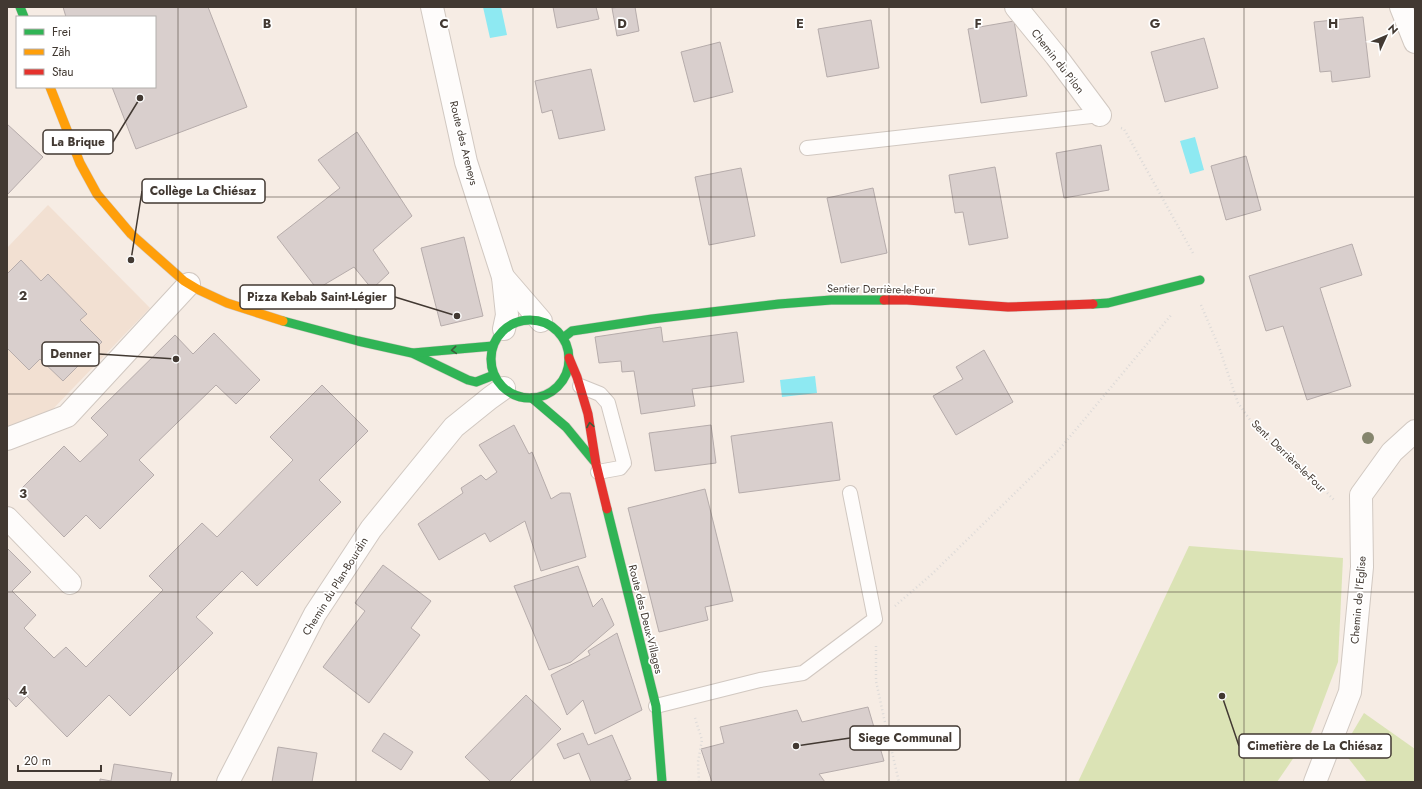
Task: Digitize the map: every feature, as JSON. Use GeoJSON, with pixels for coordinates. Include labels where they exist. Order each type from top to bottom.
{"type":"FeatureCollection","features":[{"type":"Feature","properties":{"kind":"main road"},"geometry":{"type":"LineString","coordinates":[[50,88],[80,164],[97,194],[131,234],[174,273],[189,284],[227,303],[265,316],[358,341],[412,353],[468,380],[491,382],[514,395],[532,398],[551,392],[561,383],[567,371],[569,358],[568,348],[563,338],[554,327],[541,321],[522,320],[515,322],[498,338],[491,358],[491,382]]}},
{"type":"Feature","properties":{"kind":"main road","name":"Sentier Derrière-le-Four"},"geometry":{"type":"LineString","coordinates":[[563,338],[572,331],[582,329],[707,312],[830,300],[907,300],[1008,307],[1108,303],[1200,280]]}},
{"type":"Feature","properties":{"kind":"main road"},"geometry":{"type":"LineString","coordinates":[[412,353],[498,338]]}},
{"type":"Feature","properties":{"kind":"main road","name":"Route des Deux-Villages"},"geometry":{"type":"LineString","coordinates":[[569,358],[580,386],[588,414],[597,468],[656,706],[662,782]]}},
{"type":"Feature","properties":{"kind":"main road","name":"Route des Deux-Villages"},"geometry":{"type":"LineString","coordinates":[[532,398],[564,424],[578,440],[597,468]]}},
{"type":"Feature","properties":{"kind":"street","name":"Route des Areneys"},"geometry":{"type":"LineString","coordinates":[[432,7],[466,162],[503,277],[507,315],[498,338]]}},
{"type":"Feature","properties":{"kind":"street","name":"Chemin du Pilon"},"geometry":{"type":"LineString","coordinates":[[1016,7],[1056,56],[1100,115]]}},
{"type":"Feature","properties":{"kind":"street"},"geometry":{"type":"LineString","coordinates":[[1401,7],[1415,42]]}},
{"type":"Feature","properties":{"kind":"street","name":"Route des Areneys"},"geometry":{"type":"LineString","coordinates":[[503,277],[541,321]]}},
{"type":"Feature","properties":{"kind":"street"},"geometry":{"type":"LineString","coordinates":[[7,439],[67,416],[189,284]]}},
{"type":"Feature","properties":{"kind":"street","name":"Chemin du Plan-Bourdin"},"geometry":{"type":"LineString","coordinates":[[454,427],[458,417],[491,382]]}},
{"type":"Feature","properties":{"kind":"street","name":"Chemin du Plan-Bourdin"},"geometry":{"type":"LineString","coordinates":[[228,782],[315,614],[371,529],[454,427],[490,398],[491,382]]}},
{"type":"Feature","properties":{"kind":"street","name":"Chemin de l'Eglise"},"geometry":{"type":"LineString","coordinates":[[1315,782],[1350,692],[1362,568],[1361,495],[1392,452],[1415,431]]}},
{"type":"Feature","properties":{"kind":"street"},"geometry":{"type":"LineString","coordinates":[[7,518],[70,583]]}},
{"type":"Feature","properties":{"kind":"lane"},"geometry":{"type":"LineString","coordinates":[[807,148],[1100,115]]}},
{"type":"Feature","properties":{"kind":"lane"},"geometry":{"type":"LineString","coordinates":[[580,386],[600,394],[608,403],[624,463],[620,468],[597,468]]}},
{"type":"Feature","properties":{"kind":"lane"},"geometry":{"type":"LineString","coordinates":[[656,706],[760,680],[803,673],[875,620],[850,493]]}},
{"type":"Feature","properties":{"kind":"path","name":"Sent. Derrière-le-Four"},"geometry":{"type":"LineString","coordinates":[[1100,115],[1124,129],[1200,265],[1198,296],[1219,347],[1238,403],[1253,424],[1310,475],[1336,502]]}},
{"type":"Feature","properties":{"kind":"path"},"geometry":{"type":"LineString","coordinates":[[899,782],[876,681],[875,620],[882,618],[932,574],[1058,451],[1175,310]]}},
{"type":"Feature","properties":{"kind":"path"},"geometry":{"type":"LineString","coordinates":[[689,698],[702,740],[698,762],[699,782]]}},
{"type":"Feature","properties":{"kind":"shaded area"},"geometry":{"type":"Polygon","coordinates":[[[48,205],[150,308],[50,412],[7,427],[7,248],[48,205]]]}},
{"type":"Feature","properties":{"kind":"green space"},"geometry":{"type":"Polygon","coordinates":[[[1189,546],[1343,558],[1338,662],[1312,731],[1277,782],[1078,782],[1189,546]]]}},
{"type":"Feature","properties":{"kind":"green space"},"geometry":{"type":"Polygon","coordinates":[[[1364,713],[1415,749],[1415,782],[1367,782],[1342,750],[1364,713]]]}},
{"type":"Feature","properties":{"kind":"water"},"geometry":{"type":"Polygon","coordinates":[[[483,7],[501,7],[507,35],[490,38],[483,7]]]}},
{"type":"Feature","properties":{"kind":"water"},"geometry":{"type":"Polygon","coordinates":[[[1195,137],[1204,170],[1190,174],[1180,141],[1195,137]]]}},
{"type":"Feature","properties":{"kind":"water"},"geometry":{"type":"Polygon","coordinates":[[[815,376],[817,393],[782,397],[780,380],[815,376]]]}},
{"type":"Feature","properties":{"kind":"building"},"geometry":{"type":"Polygon","coordinates":[[[63,7],[208,7],[247,107],[136,149],[112,88],[156,88],[156,16],[66,16],[63,7]]]}},
{"type":"Feature","properties":{"kind":"building"},"geometry":{"type":"Polygon","coordinates":[[[553,7],[596,7],[599,19],[557,28],[553,7]]]}},
{"type":"Feature","properties":{"kind":"building"},"geometry":{"type":"Polygon","coordinates":[[[635,7],[639,31],[617,36],[612,8],[635,7]]]}},
{"type":"Feature","properties":{"kind":"building"},"geometry":{"type":"Polygon","coordinates":[[[1363,17],[1370,77],[1332,82],[1331,71],[1320,72],[1314,22],[1363,17]]]}},
{"type":"Feature","properties":{"kind":"building"},"geometry":{"type":"Polygon","coordinates":[[[871,20],[879,68],[827,77],[818,29],[871,20]]]}},
{"type":"Feature","properties":{"kind":"building"},"geometry":{"type":"Polygon","coordinates":[[[1014,21],[1027,96],[981,103],[968,29],[1014,21]]]}},
{"type":"Feature","properties":{"kind":"building"},"geometry":{"type":"Polygon","coordinates":[[[1204,38],[1218,88],[1165,102],[1151,52],[1204,38]]]}},
{"type":"Feature","properties":{"kind":"building"},"geometry":{"type":"Polygon","coordinates":[[[720,42],[733,92],[694,102],[681,52],[720,42]]]}},
{"type":"Feature","properties":{"kind":"building"},"geometry":{"type":"Polygon","coordinates":[[[591,69],[605,130],[559,139],[552,110],[542,113],[535,81],[591,69]]]}},
{"type":"Feature","properties":{"kind":"building"},"geometry":{"type":"Polygon","coordinates":[[[7,124],[43,157],[7,195],[7,124]]]}},
{"type":"Feature","properties":{"kind":"building"},"geometry":{"type":"Polygon","coordinates":[[[357,132],[412,216],[373,250],[389,273],[372,289],[354,267],[317,289],[277,237],[340,188],[318,160],[357,132]]]}},
{"type":"Feature","properties":{"kind":"building"},"geometry":{"type":"Polygon","coordinates":[[[1101,145],[1109,190],[1064,198],[1056,153],[1101,145]]]}},
{"type":"Feature","properties":{"kind":"building"},"geometry":{"type":"Polygon","coordinates":[[[1246,156],[1261,210],[1226,220],[1211,166],[1246,156]]]}},
{"type":"Feature","properties":{"kind":"building"},"geometry":{"type":"Polygon","coordinates":[[[995,167],[1008,238],[969,245],[963,212],[955,213],[949,175],[995,167]]]}},
{"type":"Feature","properties":{"kind":"building"},"geometry":{"type":"Polygon","coordinates":[[[741,168],[755,236],[709,245],[695,177],[741,168]]]}},
{"type":"Feature","properties":{"kind":"building"},"geometry":{"type":"Polygon","coordinates":[[[873,188],[887,253],[841,263],[827,198],[873,188]]]}},
{"type":"Feature","properties":{"kind":"building"},"geometry":{"type":"Polygon","coordinates":[[[464,237],[483,316],[441,326],[421,248],[464,237]]]}},
{"type":"Feature","properties":{"kind":"building"},"geometry":{"type":"Polygon","coordinates":[[[1352,244],[1362,275],[1320,288],[1351,386],[1307,400],[1283,326],[1266,331],[1249,276],[1352,244]]]}},
{"type":"Feature","properties":{"kind":"building"},"geometry":{"type":"Polygon","coordinates":[[[21,260],[41,281],[48,274],[87,314],[80,320],[102,342],[63,381],[40,359],[29,370],[7,348],[7,274],[21,260]]]}},
{"type":"Feature","properties":{"kind":"building"},"geometry":{"type":"Polygon","coordinates":[[[661,327],[663,342],[737,332],[744,382],[692,389],[695,406],[641,414],[634,371],[622,372],[621,361],[599,363],[595,337],[661,327]]]}},
{"type":"Feature","properties":{"kind":"building"},"geometry":{"type":"Polygon","coordinates":[[[214,333],[260,380],[236,404],[216,385],[139,460],[154,475],[100,529],[86,515],[64,537],[19,491],[64,446],[80,462],[108,435],[91,418],[175,335],[193,354],[214,333]]]}},
{"type":"Feature","properties":{"kind":"building"},"geometry":{"type":"Polygon","coordinates":[[[984,350],[1013,402],[956,435],[933,396],[963,379],[956,367],[984,350]]]}},
{"type":"Feature","properties":{"kind":"building"},"geometry":{"type":"Polygon","coordinates":[[[322,385],[368,431],[319,480],[341,502],[257,586],[242,571],[196,617],[213,633],[130,716],[109,695],[67,737],[27,696],[16,707],[7,697],[7,548],[31,572],[12,591],[36,615],[24,628],[54,658],[66,647],[86,667],[163,590],[149,576],[202,523],[217,537],[293,460],[270,437],[322,385]]]}},
{"type":"Feature","properties":{"kind":"building"},"geometry":{"type":"Polygon","coordinates":[[[832,422],[840,480],[739,493],[731,436],[832,422]]]}},
{"type":"Feature","properties":{"kind":"building"},"geometry":{"type":"Polygon","coordinates":[[[514,425],[529,454],[532,452],[551,499],[561,493],[570,493],[586,557],[541,571],[525,521],[490,542],[485,533],[439,560],[418,524],[463,493],[461,488],[481,475],[486,480],[497,472],[479,445],[514,425]]]}},
{"type":"Feature","properties":{"kind":"building"},"geometry":{"type":"Polygon","coordinates":[[[711,425],[716,463],[655,471],[649,433],[711,425]]]}},
{"type":"Feature","properties":{"kind":"building"},"geometry":{"type":"Polygon","coordinates":[[[705,489],[733,601],[705,607],[708,620],[659,632],[628,508],[705,489]]]}},
{"type":"Feature","properties":{"kind":"building"},"geometry":{"type":"Polygon","coordinates":[[[383,565],[431,601],[411,628],[420,635],[369,703],[323,667],[365,611],[355,603],[383,565]]]}},
{"type":"Feature","properties":{"kind":"building"},"geometry":{"type":"Polygon","coordinates":[[[578,566],[593,607],[602,598],[614,625],[571,662],[549,670],[514,586],[578,566]]]}},
{"type":"Feature","properties":{"kind":"building"},"geometry":{"type":"Polygon","coordinates":[[[617,633],[642,710],[595,734],[583,700],[567,715],[551,675],[590,655],[588,651],[617,633]]]}},
{"type":"Feature","properties":{"kind":"building"},"geometry":{"type":"Polygon","coordinates":[[[526,695],[561,729],[509,782],[491,782],[465,757],[526,695]]]}},
{"type":"Feature","properties":{"kind":"building"},"geometry":{"type":"Polygon","coordinates":[[[868,707],[884,761],[819,774],[825,782],[712,782],[701,749],[724,743],[720,727],[797,710],[802,722],[868,707]]]}},
{"type":"Feature","properties":{"kind":"building"},"geometry":{"type":"Polygon","coordinates":[[[384,733],[413,752],[401,770],[372,751],[384,733]]]}},
{"type":"Feature","properties":{"kind":"building"},"geometry":{"type":"Polygon","coordinates":[[[583,733],[588,745],[612,735],[631,779],[622,782],[591,782],[579,753],[564,759],[557,744],[583,733]]]}},
{"type":"Feature","properties":{"kind":"building"},"geometry":{"type":"Polygon","coordinates":[[[278,747],[317,753],[312,782],[272,782],[278,747]]]}},
{"type":"Feature","properties":{"kind":"building"},"geometry":{"type":"Polygon","coordinates":[[[114,764],[172,773],[170,782],[100,782],[100,779],[111,781],[114,764]]]}},
{"type":"Feature","properties":{"kind":"traffic: fast"},"geometry":{"type":"LineString","coordinates":[[20,7],[24,16]]}},
{"type":"Feature","properties":{"kind":"traffic: fast"},"geometry":{"type":"LineString","coordinates":[[1093,304],[1108,303],[1200,280]]}},
{"type":"Feature","properties":{"kind":"traffic: fast"},"geometry":{"type":"LineString","coordinates":[[563,338],[572,331],[652,319],[779,304],[831,300],[884,300]]}},
{"type":"Feature","properties":{"kind":"traffic: fast"},"geometry":{"type":"LineString","coordinates":[[530,320],[545,323],[558,331],[566,344],[569,359],[566,374],[558,387],[545,395],[530,398],[515,395],[502,387],[494,374],[491,359],[494,344],[502,331],[515,323],[530,320]]}},
{"type":"Feature","properties":{"kind":"traffic: fast"},"geometry":{"type":"LineString","coordinates":[[283,321],[358,341],[412,353],[468,380],[476,382],[494,375]]}},
{"type":"Feature","properties":{"kind":"traffic: fast"},"geometry":{"type":"LineString","coordinates":[[413,353],[493,346]]}},
{"type":"Feature","properties":{"kind":"traffic: fast"},"geometry":{"type":"LineString","coordinates":[[532,398],[566,427],[594,461]]}},
{"type":"Feature","properties":{"kind":"traffic: fast"},"geometry":{"type":"LineString","coordinates":[[607,509],[656,706],[662,782]]}},
{"type":"Feature","properties":{"kind":"traffic: slow"},"geometry":{"type":"LineString","coordinates":[[50,88],[80,163],[97,194],[131,234],[184,281],[199,290],[227,303],[283,321]]}},
{"type":"Feature","properties":{"kind":"traffic: jam"},"geometry":{"type":"LineString","coordinates":[[884,300],[907,300],[1008,307],[1093,304]]}},
{"type":"Feature","properties":{"kind":"traffic: jam"},"geometry":{"type":"LineString","coordinates":[[569,358],[577,377],[588,414],[596,464],[607,509]]}},
{"type":"Feature","properties":{"kind":"place","name":"La Brique"},"geometry":{"type":"Point","coordinates":[140,98]}},
{"type":"Feature","properties":{"kind":"place","name":"Collège La Chiésaz"},"geometry":{"type":"Point","coordinates":[131,260]}},
{"type":"Feature","properties":{"kind":"place","name":"Pizza Kebab Saint-Légier"},"geometry":{"type":"Point","coordinates":[457,316]}},
{"type":"Feature","properties":{"kind":"place","name":"Denner"},"geometry":{"type":"Point","coordinates":[176,359]}},
{"type":"Feature","properties":{"kind":"place","name":"Cimetière de La Chiésaz"},"geometry":{"type":"Point","coordinates":[1222,696]}},
{"type":"Feature","properties":{"kind":"place","name":"Siege Communal"},"geometry":{"type":"Point","coordinates":[796,746]}}]}
